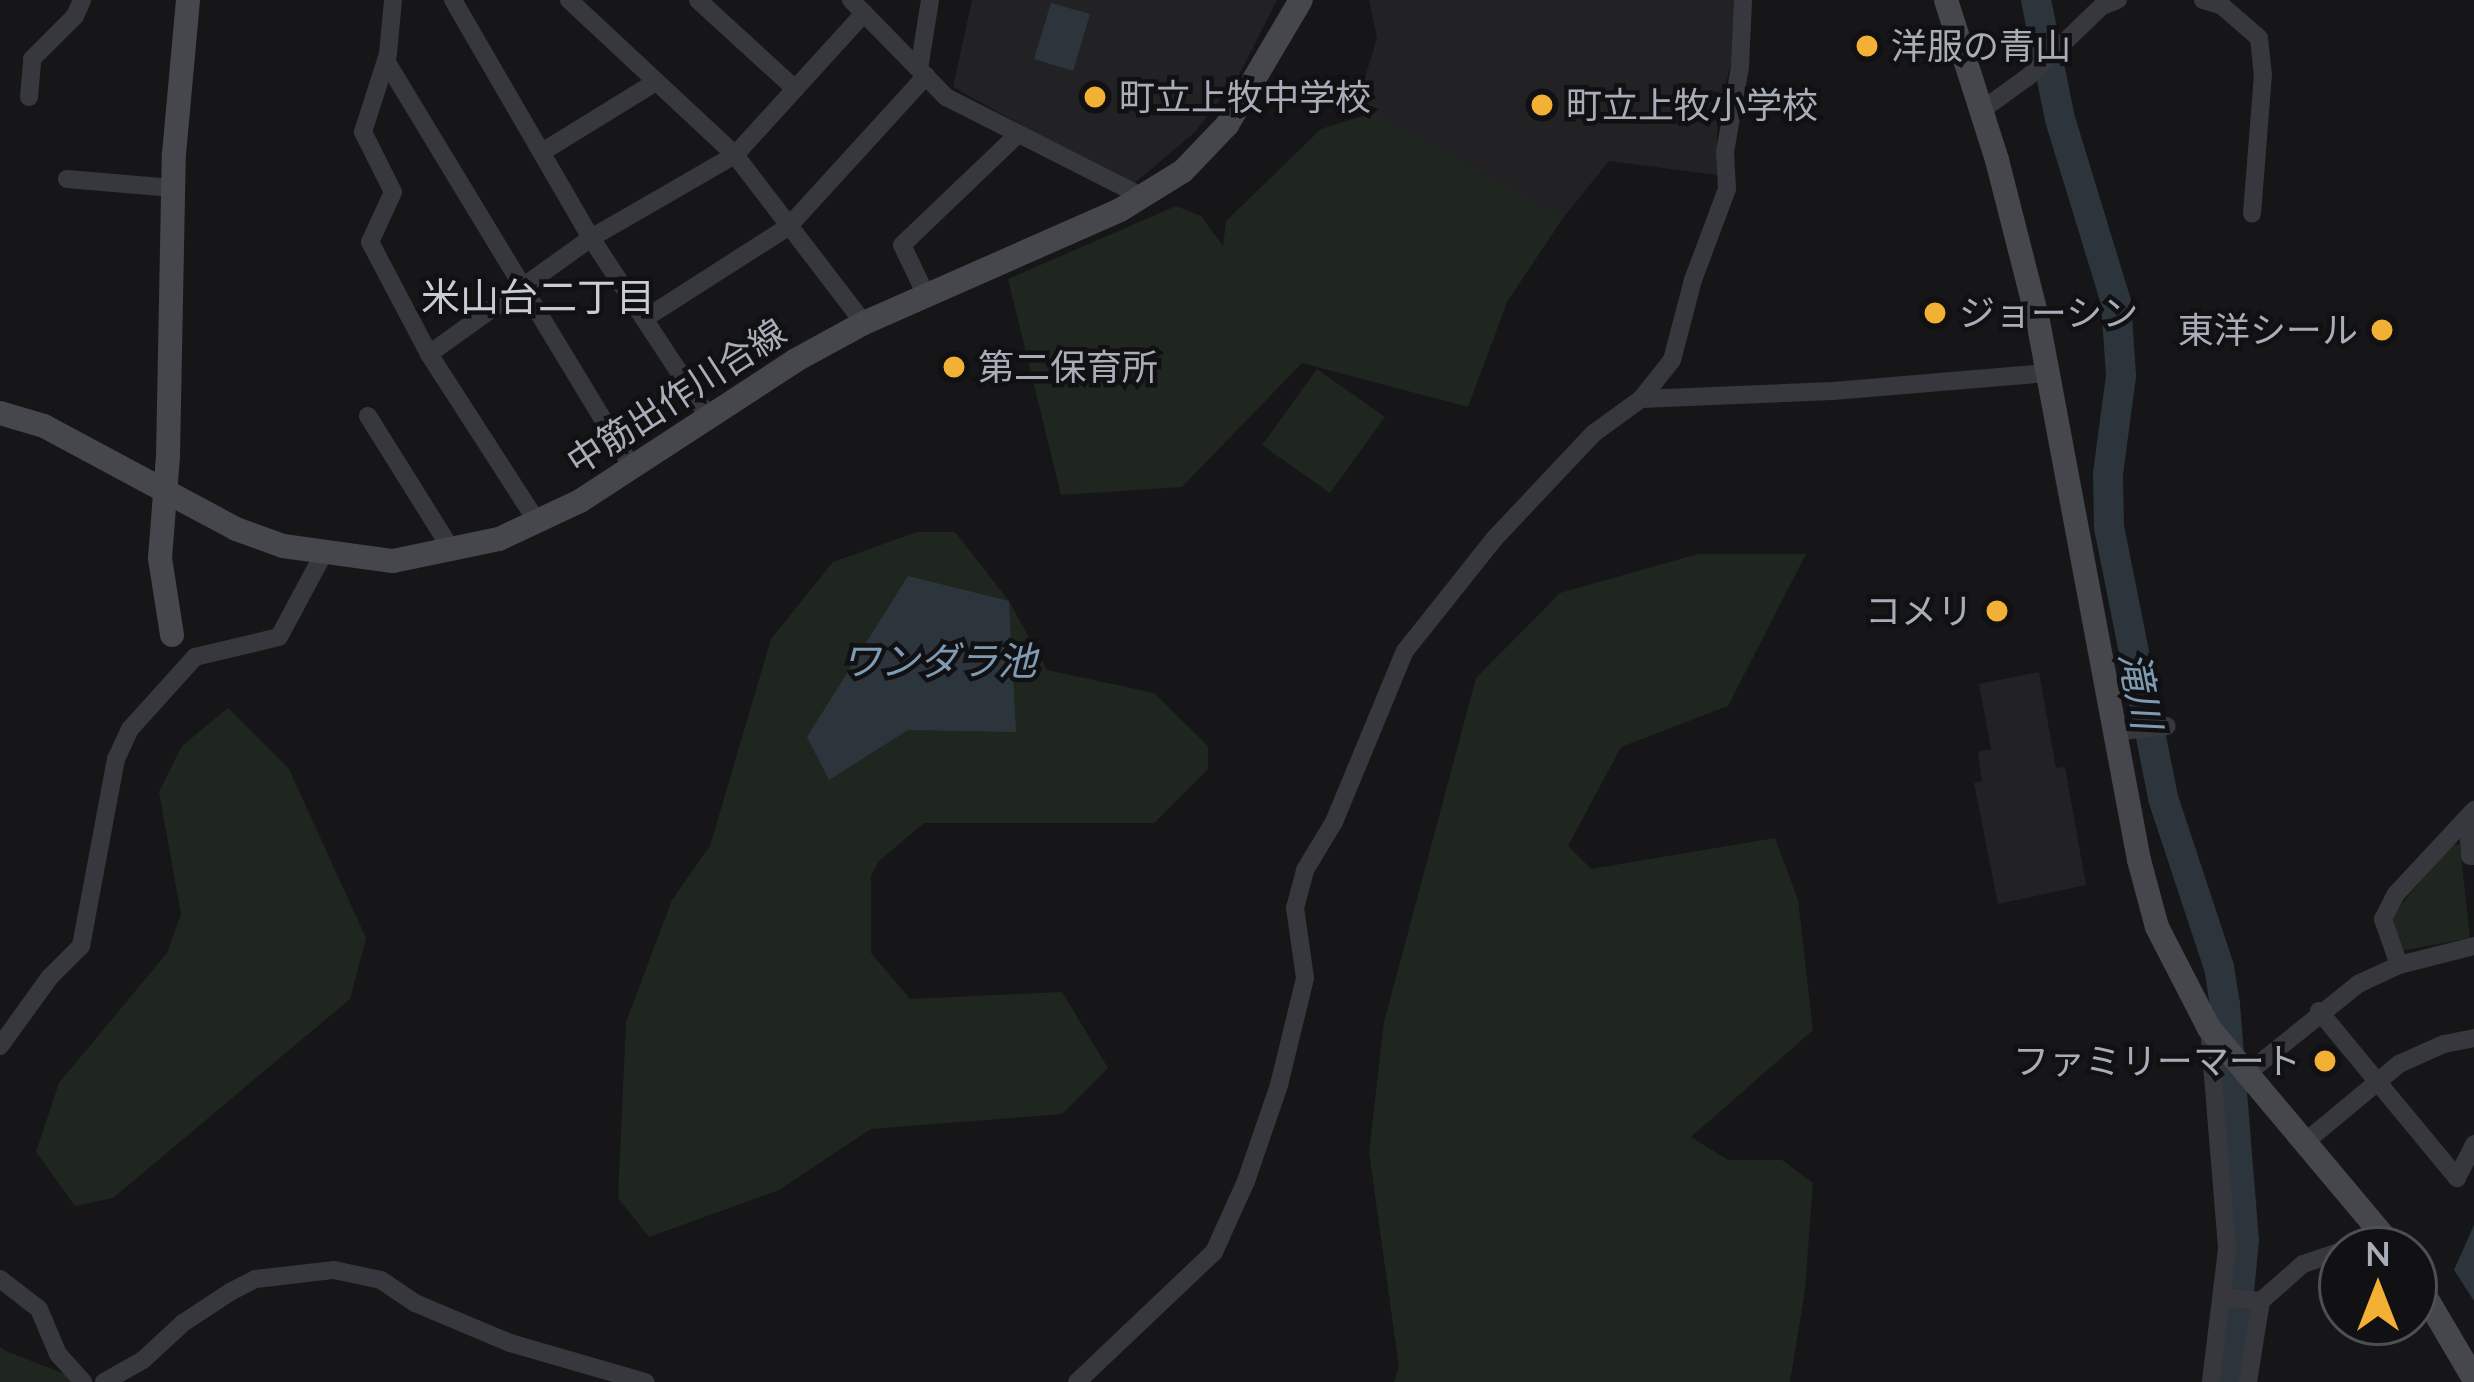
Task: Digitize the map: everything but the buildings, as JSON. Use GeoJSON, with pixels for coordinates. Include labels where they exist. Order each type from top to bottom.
{"type":"FeatureCollection","features":[{"type":"Feature","properties":{"kind":"street"},"geometry":{"type":"LineString","coordinates":[[29,97],[32,58],[75,16],[82,0]]}},
{"type":"Feature","properties":{"kind":"street"},"geometry":{"type":"LineString","coordinates":[[172,635],[160,584],[173,188],[188,0]]}},
{"type":"Feature","properties":{"kind":"street"},"geometry":{"type":"LineString","coordinates":[[393,0],[386,61],[363,132],[393,192],[370,242],[429,354],[538,524]]}},
{"type":"Feature","properties":{"kind":"street"},"geometry":{"type":"LineString","coordinates":[[453,0],[591,238],[708,416]]}},
{"type":"Feature","properties":{"kind":"street"},"geometry":{"type":"LineString","coordinates":[[569,0],[735,155],[864,322]]}},
{"type":"Feature","properties":{"kind":"street"},"geometry":{"type":"LineString","coordinates":[[644,319],[788,227],[922,73],[930,0]]}},
{"type":"Feature","properties":{"kind":"street","name":"中筋出作川合線"},"geometry":{"type":"LineString","coordinates":[[0,413],[44,426],[236,529],[323,555],[393,561],[453,552],[538,524],[864,322],[1143,197],[1183,171],[1227,125],[1301,0]]}},
{"type":"Feature","properties":{"kind":"street"},"geometry":{"type":"LineString","coordinates":[[1077,1382],[1214,1252],[1246,1181],[1279,1085],[1304,978],[1295,908],[1305,870],[1334,822],[1405,651],[1494,539],[1594,433],[1641,398],[1672,360],[1693,280],[1727,189],[1725,152],[1740,68],[1743,0]]}},
{"type":"Feature","properties":{"kind":"street"},"geometry":{"type":"LineString","coordinates":[[1946,0],[1982,110],[2049,373],[2157,927],[2209,1028],[2375,1226]]}},
{"type":"Feature","properties":{"kind":"street"},"geometry":{"type":"LineString","coordinates":[[1982,110],[2029,76],[2102,6],[2118,0]]}},
{"type":"Feature","properties":{"kind":"street"},"geometry":{"type":"LineString","coordinates":[[2203,0],[2222,5],[2259,38],[2263,74],[2252,214]]}},
{"type":"Feature","properties":{"kind":"street"},"geometry":{"type":"LineString","coordinates":[[709,4],[795,89]]}},
{"type":"Feature","properties":{"kind":"street"},"geometry":{"type":"LineString","coordinates":[[429,354],[591,238],[735,155],[795,89],[857,7],[946,97],[1143,197]]}},
{"type":"Feature","properties":{"kind":"street"},"geometry":{"type":"LineString","coordinates":[[386,61],[632,467]]}},
{"type":"Feature","properties":{"kind":"street"},"geometry":{"type":"LineString","coordinates":[[542,152],[656,82]]}},
{"type":"Feature","properties":{"kind":"street"},"geometry":{"type":"LineString","coordinates":[[926,295],[902,245],[1017,135]]}},
{"type":"Feature","properties":{"kind":"street"},"geometry":{"type":"LineString","coordinates":[[67,179],[173,188]]}},
{"type":"Feature","properties":{"kind":"street"},"geometry":{"type":"LineString","coordinates":[[1641,398],[1833,391],[2049,373]]}},
{"type":"Feature","properties":{"kind":"street"},"geometry":{"type":"LineString","coordinates":[[368,416],[453,552]]}},
{"type":"Feature","properties":{"kind":"street"},"geometry":{"type":"LineString","coordinates":[[0,1046],[50,977],[81,946],[116,759],[130,729],[195,657],[279,637],[323,555]]}},
{"type":"Feature","properties":{"kind":"street"},"geometry":{"type":"LineString","coordinates":[[2120,730],[2167,727]]}},
{"type":"Feature","properties":{"kind":"street"},"geometry":{"type":"LineString","coordinates":[[2471,814],[2474,856]]}},
{"type":"Feature","properties":{"kind":"street"},"geometry":{"type":"LineString","coordinates":[[2399,965],[2384,919],[2396,894],[2471,814]]}},
{"type":"Feature","properties":{"kind":"street"},"geometry":{"type":"LineString","coordinates":[[2246,1075],[2319,1011],[2399,965],[2474,946]]}},
{"type":"Feature","properties":{"kind":"street"},"geometry":{"type":"LineString","coordinates":[[2319,1011],[2457,1178],[2474,1144]]}},
{"type":"Feature","properties":{"kind":"street"},"geometry":{"type":"LineString","coordinates":[[2209,1028],[2225,1222],[2224,1297],[2211,1382]]}},
{"type":"Feature","properties":{"kind":"street"},"geometry":{"type":"LineString","coordinates":[[2304,1143],[2376,1080],[2422,1052],[2474,1038]]}},
{"type":"Feature","properties":{"kind":"street"},"geometry":{"type":"LineString","coordinates":[[2248,1382],[2261,1301],[2303,1264],[2318,1259]]}},
{"type":"Feature","properties":{"kind":"street"},"geometry":{"type":"LineString","coordinates":[[104,1382],[143,1360],[183,1323],[256,1279],[334,1270],[381,1280],[416,1303],[510,1343],[645,1382]]}},
{"type":"Feature","properties":{"kind":"street"},"geometry":{"type":"LineString","coordinates":[[0,1279],[39,1309],[58,1354],[83,1382]]}},
{"type":"Feature","properties":{"kind":"street"},"geometry":{"type":"LineString","coordinates":[[2224,1297],[2261,1301]]}},
{"type":"Feature","properties":{"kind":"street"},"geometry":{"type":"LineString","coordinates":[[2438,1318],[2474,1379]]}},
{"type":"Feature","properties":{"kind":"shaded area","name":"町立上牧中学校"},"geometry":{"type":"Polygon","coordinates":[[[972,0],[1277,0],[1238,77],[1195,132],[1131,186],[953,87],[972,0]]]}},
{"type":"Feature","properties":{"kind":"shaded area","name":"町立上牧小学校"},"geometry":{"type":"Polygon","coordinates":[[[1369,0],[1736,0],[1734,53],[1717,116],[1717,175],[1609,161],[1563,218],[1375,118],[1359,97],[1377,38],[1369,0]]]}},
{"type":"Feature","properties":{"kind":"shaded area"},"geometry":{"type":"Polygon","coordinates":[[[1372,113],[1563,218],[1507,302],[1468,407],[1302,363],[1182,487],[1061,495],[1008,279],[1176,206],[1201,216],[1223,246],[1226,221],[1321,129],[1372,113]]]}},
{"type":"Feature","properties":{"kind":"shaded area"},"geometry":{"type":"Polygon","coordinates":[[[1317,369],[1385,417],[1330,493],[1262,445],[1317,369]]]}},
{"type":"Feature","properties":{"kind":"shaded area"},"geometry":{"type":"Polygon","coordinates":[[[917,532],[955,532],[1009,601],[1047,670],[1154,693],[1208,746],[1208,769],[1154,823],[924,823],[879,861],[871,876],[871,953],[910,999],[1062,992],[1108,1068],[1062,1114],[871,1129],[779,1190],[649,1237],[618,1198],[626,1022],[672,900],[710,846],[771,639],[833,562],[917,532]]]}},
{"type":"Feature","properties":{"kind":"shaded area"},"geometry":{"type":"Polygon","coordinates":[[[1698,554],[1806,554],[1728,706],[1621,747],[1568,846],[1591,869],[1775,838],[1798,900],[1813,1030],[1691,1137],[1728,1160],[1782,1160],[1813,1183],[1805,1290],[1790,1382],[1394,1382],[1399,1367],[1369,1152],[1384,1022],[1476,678],[1560,593],[1698,554]]]}},
{"type":"Feature","properties":{"kind":"shaded area"},"geometry":{"type":"Polygon","coordinates":[[[2039,672],[2056,768],[2065,767],[2086,885],[1998,904],[1974,783],[1982,781],[1978,752],[1991,749],[1979,684],[2039,672]]]}},
{"type":"Feature","properties":{"kind":"shaded area"},"geometry":{"type":"Polygon","coordinates":[[[228,708],[289,769],[366,938],[350,999],[113,1198],[75,1206],[36,1152],[59,1083],[167,953],[181,914],[159,792],[182,746],[228,708]]]}},
{"type":"Feature","properties":{"kind":"shaded area"},"geometry":{"type":"Polygon","coordinates":[[[2460,844],[2470,938],[2400,951],[2388,920],[2451,845],[2460,844]]]}},
{"type":"Feature","properties":{"kind":"shaded area"},"geometry":{"type":"Polygon","coordinates":[[[0,1347],[6,1351],[85,1382],[0,1382],[0,1347]]]}},
{"type":"Feature","properties":{"kind":"water"},"geometry":{"type":"Polygon","coordinates":[[[1051,3],[1090,14],[1073,71],[1034,59],[1051,3]]]}},
{"type":"Feature","properties":{"kind":"water","name":"ワンダラ池"},"geometry":{"type":"Polygon","coordinates":[[[908,576],[1009,601],[1016,732],[908,730],[829,780],[807,737],[908,576]]]}},
{"type":"Feature","properties":{"kind":"water"},"geometry":{"type":"Polygon","coordinates":[[[2474,1225],[2474,1301],[2454,1270],[2474,1225]]]}},
{"type":"Feature","properties":{"kind":"waterway","name":"滝川"},"geometry":{"type":"LineString","coordinates":[[2036,0],[2060,119],[2116,302],[2121,376],[2108,474],[2109,527],[2163,798],[2219,967],[2225,1005],[2244,1240],[2230,1382]]}},
{"type":"Feature","properties":{"kind":"place","name":"洋服の青山"},"geometry":{"type":"Point","coordinates":[1867,46]}},
{"type":"Feature","properties":{"kind":"place","name":"町立上牧中学校"},"geometry":{"type":"Point","coordinates":[1095,97]}},
{"type":"Feature","properties":{"kind":"place","name":"町立上牧小学校"},"geometry":{"type":"Point","coordinates":[1542,105]}},
{"type":"Feature","properties":{"kind":"place","name":"ジョーシン"},"geometry":{"type":"Point","coordinates":[1935,313]}},
{"type":"Feature","properties":{"kind":"place","name":"東洋シール"},"geometry":{"type":"Point","coordinates":[2382,330]}},
{"type":"Feature","properties":{"kind":"place","name":"第二保育所"},"geometry":{"type":"Point","coordinates":[954,367]}},
{"type":"Feature","properties":{"kind":"place","name":"コメリ"},"geometry":{"type":"Point","coordinates":[1997,611]}},
{"type":"Feature","properties":{"kind":"place","name":"ファミリーマート"},"geometry":{"type":"Point","coordinates":[2325,1061]}},
{"type":"Feature","properties":{"kind":"district","name":"米山台二丁目"},"geometry":{"type":"Point","coordinates":[538,296]}}]}
